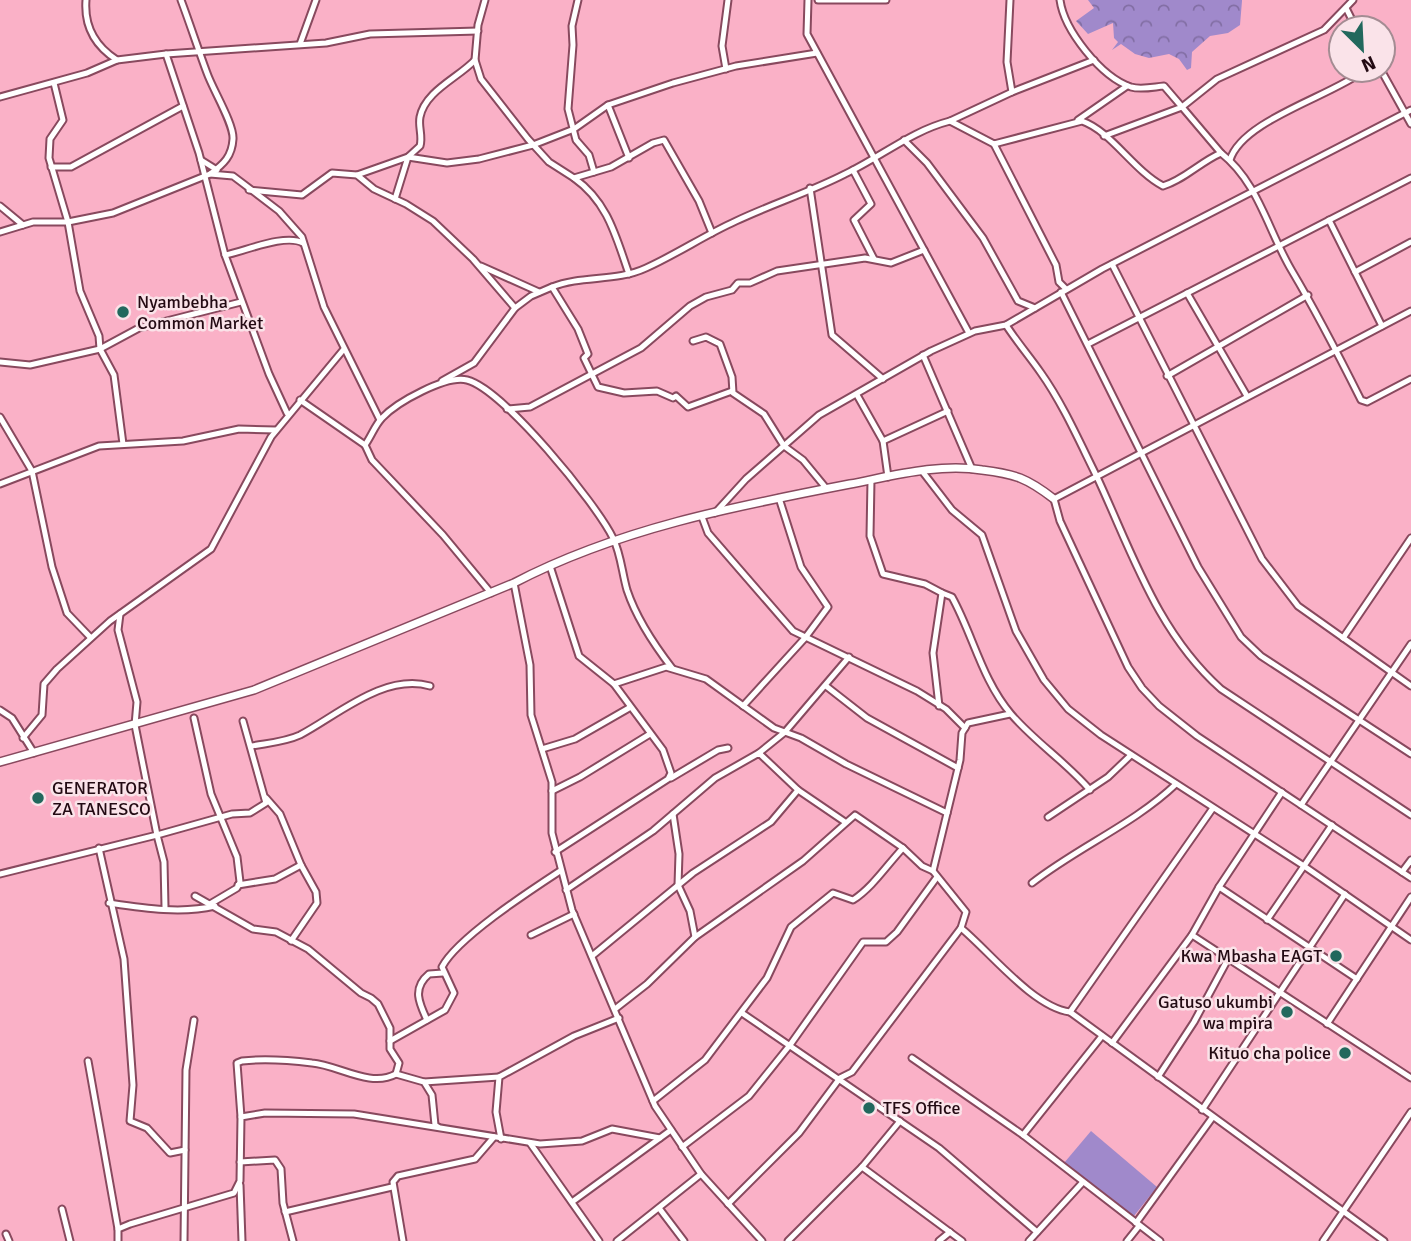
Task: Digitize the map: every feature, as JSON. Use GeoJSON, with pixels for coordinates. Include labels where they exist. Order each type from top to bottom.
{"type":"FeatureCollection","features":[{"type":"Feature","properties":{"kind":"street"},"geometry":{"type":"LineString","coordinates":[[86,0],[88,22],[94,40],[117,60]]}},
{"type":"Feature","properties":{"kind":"street"},"geometry":{"type":"LineString","coordinates":[[0,232],[23,225],[68,222],[133,207],[207,175],[216,170],[230,154],[233,135],[231,123],[222,112],[181,0]]}},
{"type":"Feature","properties":{"kind":"street"},"geometry":{"type":"LineString","coordinates":[[485,0],[475,60],[485,85],[549,162],[597,197],[607,214],[629,274]]}},
{"type":"Feature","properties":{"kind":"street"},"geometry":{"type":"LineString","coordinates":[[578,0],[572,26],[568,109],[576,140],[589,155],[594,172]]}},
{"type":"Feature","properties":{"kind":"street"},"geometry":{"type":"LineString","coordinates":[[726,69],[722,46],[728,0]]}},
{"type":"Feature","properties":{"kind":"street"},"geometry":{"type":"LineString","coordinates":[[808,0],[807,34],[969,333]]}},
{"type":"Feature","properties":{"kind":"street"},"geometry":{"type":"LineString","coordinates":[[818,0],[886,0]]}},
{"type":"Feature","properties":{"kind":"street"},"geometry":{"type":"LineString","coordinates":[[1010,0],[1007,62],[1012,92]]}},
{"type":"Feature","properties":{"kind":"street"},"geometry":{"type":"LineString","coordinates":[[1060,0],[1063,18],[1094,60],[1128,86],[1139,89],[1164,86],[1221,153],[1247,177],[1279,245],[1308,295],[1361,400],[1367,402],[1411,379]]}},
{"type":"Feature","properties":{"kind":"street"},"geometry":{"type":"LineString","coordinates":[[1104,136],[1182,107],[1217,79],[1324,30],[1353,0]]}},
{"type":"Feature","properties":{"kind":"street"},"geometry":{"type":"LineString","coordinates":[[300,44],[317,2]]}},
{"type":"Feature","properties":{"kind":"street"},"geometry":{"type":"LineString","coordinates":[[1346,8],[1349,14]]}},
{"type":"Feature","properties":{"kind":"street"},"geometry":{"type":"LineString","coordinates":[[0,97],[54,83],[117,60],[326,43],[370,33],[478,30]]}},
{"type":"Feature","properties":{"kind":"street"},"geometry":{"type":"LineString","coordinates":[[408,157],[447,163],[479,159],[533,145],[574,130],[608,105],[726,69],[817,53]]}},
{"type":"Feature","properties":{"kind":"street"},"geometry":{"type":"LineString","coordinates":[[166,54],[207,175],[225,255],[241,302],[287,414]]}},
{"type":"Feature","properties":{"kind":"street"},"geometry":{"type":"LineString","coordinates":[[249,190],[302,195],[332,173],[357,175],[408,157],[420,146],[420,117],[429,102],[437,91],[475,60]]}},
{"type":"Feature","properties":{"kind":"street"},"geometry":{"type":"LineString","coordinates":[[365,445],[380,420],[393,408],[474,363],[515,308],[539,292],[578,280],[629,274],[712,233],[853,170],[904,140],[1012,92],[1094,60]]}},
{"type":"Feature","properties":{"kind":"street"},"geometry":{"type":"LineString","coordinates":[[54,83],[63,120],[50,139],[51,167],[68,222],[80,291],[99,336],[100,349],[114,375],[123,444]]}},
{"type":"Feature","properties":{"kind":"street"},"geometry":{"type":"LineString","coordinates":[[1230,160],[1237,144],[1260,128],[1340,84]]}},
{"type":"Feature","properties":{"kind":"street"},"geometry":{"type":"LineString","coordinates":[[1390,84],[1408,111],[1411,124]]}},
{"type":"Feature","properties":{"kind":"street"},"geometry":{"type":"LineString","coordinates":[[994,144],[1030,137],[1076,122],[1128,86]]}},
{"type":"Feature","properties":{"kind":"street"},"geometry":{"type":"LineString","coordinates":[[608,105],[629,158]]}},
{"type":"Feature","properties":{"kind":"street"},"geometry":{"type":"LineString","coordinates":[[51,167],[71,167],[183,106]]}},
{"type":"Feature","properties":{"kind":"street"},"geometry":{"type":"LineString","coordinates":[[715,513],[746,479],[820,415],[923,355],[969,333],[1006,325],[1112,264],[1408,111]]}},
{"type":"Feature","properties":{"kind":"street"},"geometry":{"type":"LineString","coordinates":[[950,121],[994,144],[1056,265],[1063,291],[1198,567],[1241,637],[1261,656],[1411,754]]}},
{"type":"Feature","properties":{"kind":"street"},"geometry":{"type":"LineString","coordinates":[[1076,122],[1087,122],[1141,172],[1163,186],[1221,153]]}},
{"type":"Feature","properties":{"kind":"street"},"geometry":{"type":"LineString","coordinates":[[904,140],[928,163],[983,238],[1018,301],[1035,307]]}},
{"type":"Feature","properties":{"kind":"street"},"geometry":{"type":"LineString","coordinates":[[574,178],[611,167],[664,141],[699,201],[712,233]]}},
{"type":"Feature","properties":{"kind":"street"},"geometry":{"type":"LineString","coordinates":[[395,199],[408,157]]}},
{"type":"Feature","properties":{"kind":"street"},"geometry":{"type":"LineString","coordinates":[[201,160],[216,170]]}},
{"type":"Feature","properties":{"kind":"street"},"geometry":{"type":"LineString","coordinates":[[853,170],[871,204],[854,220],[874,259]]}},
{"type":"Feature","properties":{"kind":"street"},"geometry":{"type":"LineString","coordinates":[[207,175],[233,176],[279,211],[302,237],[324,307],[380,420]]}},
{"type":"Feature","properties":{"kind":"street"},"geometry":{"type":"LineString","coordinates":[[357,175],[433,221],[478,265],[515,308]]}},
{"type":"Feature","properties":{"kind":"street"},"geometry":{"type":"LineString","coordinates":[[1088,344],[1411,178]]}},
{"type":"Feature","properties":{"kind":"street"},"geometry":{"type":"LineString","coordinates":[[810,188],[832,335],[883,379]]}},
{"type":"Feature","properties":{"kind":"street"},"geometry":{"type":"LineString","coordinates":[[0,206],[23,225]]}},
{"type":"Feature","properties":{"kind":"street"},"geometry":{"type":"LineString","coordinates":[[1329,220],[1382,326]]}},
{"type":"Feature","properties":{"kind":"street"},"geometry":{"type":"LineString","coordinates":[[225,255],[279,242],[295,240],[303,243]]}},
{"type":"Feature","properties":{"kind":"street"},"geometry":{"type":"LineString","coordinates":[[1355,272],[1411,242]]}},
{"type":"Feature","properties":{"kind":"street"},"geometry":{"type":"LineString","coordinates":[[507,409],[530,407],[641,348],[677,316],[706,297],[720,294],[738,284],[750,283],[777,271],[822,264],[874,259],[891,263],[924,250]]}},
{"type":"Feature","properties":{"kind":"street"},"geometry":{"type":"LineString","coordinates":[[1112,264],[1262,559],[1288,595],[1411,686]]}},
{"type":"Feature","properties":{"kind":"street"},"geometry":{"type":"LineString","coordinates":[[478,265],[539,292]]}},
{"type":"Feature","properties":{"kind":"street"},"geometry":{"type":"LineString","coordinates":[[552,287],[578,329],[588,354],[584,358],[598,387],[624,393],[657,391],[673,398],[676,396],[688,407],[732,391]]}},
{"type":"Feature","properties":{"kind":"street"},"geometry":{"type":"LineString","coordinates":[[1187,293],[1247,396]]}},
{"type":"Feature","properties":{"kind":"street"},"geometry":{"type":"LineString","coordinates":[[1167,376],[1308,295]]}},
{"type":"Feature","properties":{"kind":"street"},"geometry":{"type":"LineString","coordinates":[[0,362],[30,365],[100,349],[139,328],[241,302]]}},
{"type":"Feature","properties":{"kind":"street"},"geometry":{"type":"LineString","coordinates":[[1054,499],[1411,311]]}},
{"type":"Feature","properties":{"kind":"street"},"geometry":{"type":"LineString","coordinates":[[1006,325],[1042,374],[1096,477],[1144,583],[1197,667],[1221,689],[1411,816]]}},
{"type":"Feature","properties":{"kind":"street"},"geometry":{"type":"LineString","coordinates":[[693,341],[706,337],[720,344],[732,377],[732,391]]}},
{"type":"Feature","properties":{"kind":"street"},"geometry":{"type":"LineString","coordinates":[[23,738],[42,715],[44,684],[90,638],[211,550],[276,430],[344,349]]}},
{"type":"Feature","properties":{"kind":"street"},"geometry":{"type":"LineString","coordinates":[[923,355],[972,469]]}},
{"type":"Feature","properties":{"kind":"street"},"geometry":{"type":"LineString","coordinates":[[440,382],[466,380],[491,392],[560,465],[615,542],[630,596],[672,668]]}},
{"type":"Feature","properties":{"kind":"street"},"geometry":{"type":"LineString","coordinates":[[732,391],[764,414],[784,446],[803,460],[826,488]]}},
{"type":"Feature","properties":{"kind":"street"},"geometry":{"type":"LineString","coordinates":[[857,395],[883,441],[888,477]]}},
{"type":"Feature","properties":{"kind":"street"},"geometry":{"type":"LineString","coordinates":[[300,400],[365,445],[372,460],[443,535],[491,593]]}},
{"type":"Feature","properties":{"kind":"street"},"geometry":{"type":"LineString","coordinates":[[883,441],[948,411]]}},
{"type":"Feature","properties":{"kind":"street"},"geometry":{"type":"LineString","coordinates":[[0,417],[32,471],[51,567],[67,613],[90,638]]}},
{"type":"Feature","properties":{"kind":"street"},"geometry":{"type":"LineString","coordinates":[[0,484],[99,446],[183,441],[239,429],[276,430]]}},
{"type":"Feature","properties":{"kind":"street"},"geometry":{"type":"LineString","coordinates":[[0,762],[254,690],[491,593],[550,566],[615,542],[715,513],[826,488],[922,471],[972,469],[1027,478],[1054,499],[1060,521],[1128,667],[1142,688],[1197,736],[1411,878]]}},
{"type":"Feature","properties":{"kind":"street"},"geometry":{"type":"LineString","coordinates":[[922,471],[953,510],[982,535],[990,551],[1012,622],[1044,680],[1068,709],[1131,755],[1304,866],[1411,940]]}},
{"type":"Feature","properties":{"kind":"street"},"geometry":{"type":"LineString","coordinates":[[871,480],[870,536],[883,574],[925,583],[952,597],[974,652],[1010,714],[1074,771],[1090,790]]}},
{"type":"Feature","properties":{"kind":"street"},"geometry":{"type":"LineString","coordinates":[[743,706],[805,638],[828,607],[801,567],[789,537],[779,498]]}},
{"type":"Feature","properties":{"kind":"street"},"geometry":{"type":"LineString","coordinates":[[702,517],[708,533],[785,623],[805,638],[891,676],[939,706],[965,728]]}},
{"type":"Feature","properties":{"kind":"street"},"geometry":{"type":"LineString","coordinates":[[1343,638],[1411,538]]}},
{"type":"Feature","properties":{"kind":"street"},"geometry":{"type":"LineString","coordinates":[[550,566],[579,656],[614,684],[668,763],[671,774],[668,779]]}},
{"type":"Feature","properties":{"kind":"street"},"geometry":{"type":"LineString","coordinates":[[514,583],[530,665],[531,715],[552,791],[555,852],[574,914],[653,1101],[702,1174],[762,1241]]}},
{"type":"Feature","properties":{"kind":"street"},"geometry":{"type":"LineString","coordinates":[[939,706],[933,653],[942,593]]}},
{"type":"Feature","properties":{"kind":"street"},"geometry":{"type":"LineString","coordinates":[[120,614],[118,630],[137,702],[135,725],[164,862],[165,907]]}},
{"type":"Feature","properties":{"kind":"street"},"geometry":{"type":"LineString","coordinates":[[1301,805],[1411,644]]}},
{"type":"Feature","properties":{"kind":"street"},"geometry":{"type":"LineString","coordinates":[[566,890],[673,814],[715,778],[759,753],[785,732],[849,657]]}},
{"type":"Feature","properties":{"kind":"street"},"geometry":{"type":"LineString","coordinates":[[614,684],[655,669],[672,668],[706,679],[785,732],[947,813]]}},
{"type":"Feature","properties":{"kind":"street"},"geometry":{"type":"LineString","coordinates":[[251,746],[299,735],[341,708],[383,690],[418,683],[430,686]]}},
{"type":"Feature","properties":{"kind":"street"},"geometry":{"type":"LineString","coordinates":[[826,686],[866,718],[958,768]]}},
{"type":"Feature","properties":{"kind":"street"},"geometry":{"type":"LineString","coordinates":[[542,748],[575,740],[629,708]]}},
{"type":"Feature","properties":{"kind":"street"},"geometry":{"type":"LineString","coordinates":[[0,710],[12,718],[34,753]]}},
{"type":"Feature","properties":{"kind":"street"},"geometry":{"type":"LineString","coordinates":[[682,1147],[749,1096],[790,1045],[863,942],[886,942],[897,932],[935,874],[965,728],[968,723],[1010,714]]}},
{"type":"Feature","properties":{"kind":"street"},"geometry":{"type":"LineString","coordinates":[[194,718],[219,818],[237,857],[238,885]]}},
{"type":"Feature","properties":{"kind":"street"},"geometry":{"type":"LineString","coordinates":[[0,874],[259,810],[266,803],[265,797],[243,721]]}},
{"type":"Feature","properties":{"kind":"street"},"geometry":{"type":"LineString","coordinates":[[552,791],[650,734]]}},
{"type":"Feature","properties":{"kind":"street"},"geometry":{"type":"LineString","coordinates":[[555,852],[668,779],[718,750],[728,748]]}},
{"type":"Feature","properties":{"kind":"street"},"geometry":{"type":"LineString","coordinates":[[759,753],[798,790],[845,822]]}},
{"type":"Feature","properties":{"kind":"street"},"geometry":{"type":"LineString","coordinates":[[1048,817],[1090,790],[1131,755]]}},
{"type":"Feature","properties":{"kind":"street"},"geometry":{"type":"LineString","coordinates":[[1032,883],[1054,865],[1150,807],[1176,784]]}},
{"type":"Feature","properties":{"kind":"street"},"geometry":{"type":"LineString","coordinates":[[592,956],[678,885],[771,822],[798,790]]}},
{"type":"Feature","properties":{"kind":"street"},"geometry":{"type":"LineString","coordinates":[[1112,1043],[1192,935],[1219,887],[1282,792]]}},
{"type":"Feature","properties":{"kind":"street"},"geometry":{"type":"LineString","coordinates":[[265,797],[280,814],[301,865],[316,892],[317,903],[291,941]]}},
{"type":"Feature","properties":{"kind":"street"},"geometry":{"type":"LineString","coordinates":[[1070,1012],[1213,808]]}},
{"type":"Feature","properties":{"kind":"street"},"geometry":{"type":"LineString","coordinates":[[673,814],[679,854],[678,885],[690,911],[695,937]]}},
{"type":"Feature","properties":{"kind":"street"},"geometry":{"type":"LineString","coordinates":[[615,1009],[647,984],[695,937],[803,861],[855,815],[935,874],[966,912],[961,928],[852,1072],[841,1078],[799,1133],[728,1204]]}},
{"type":"Feature","properties":{"kind":"street"},"geometry":{"type":"LineString","coordinates":[[1268,920],[1332,825]]}},
{"type":"Feature","properties":{"kind":"street"},"geometry":{"type":"LineString","coordinates":[[99,848],[109,903],[124,959],[133,1085],[131,1121],[147,1128],[170,1153],[185,1150]]}},
{"type":"Feature","properties":{"kind":"street"},"geometry":{"type":"LineString","coordinates":[[653,1101],[705,1060],[767,978],[791,928],[832,893],[853,900],[864,893],[874,877],[903,848]]}},
{"type":"Feature","properties":{"kind":"street"},"geometry":{"type":"LineString","coordinates":[[1402,872],[1411,860]]}},
{"type":"Feature","properties":{"kind":"street"},"geometry":{"type":"LineString","coordinates":[[109,903],[138,909],[165,907],[189,910],[213,905],[238,885],[275,879],[301,865]]}},
{"type":"Feature","properties":{"kind":"street"},"geometry":{"type":"LineString","coordinates":[[390,1041],[445,1010],[454,993],[443,973],[445,961],[472,936],[560,871]]}},
{"type":"Feature","properties":{"kind":"street"},"geometry":{"type":"LineString","coordinates":[[1219,887],[1357,979]]}},
{"type":"Feature","properties":{"kind":"street"},"geometry":{"type":"LineString","coordinates":[[1202,1110],[1345,894]]}},
{"type":"Feature","properties":{"kind":"street"},"geometry":{"type":"LineString","coordinates":[[195,896],[253,929],[276,932],[318,956],[378,1004],[390,1028],[390,1049],[400,1063],[396,1074]]}},
{"type":"Feature","properties":{"kind":"street"},"geometry":{"type":"LineString","coordinates":[[1327,1024],[1411,897]]}},
{"type":"Feature","properties":{"kind":"street"},"geometry":{"type":"LineString","coordinates":[[531,935],[574,914]]}},
{"type":"Feature","properties":{"kind":"street"},"geometry":{"type":"LineString","coordinates":[[961,928],[1004,972],[1055,1010],[1070,1012],[1384,1241]]}},
{"type":"Feature","properties":{"kind":"street"},"geometry":{"type":"LineString","coordinates":[[1192,935],[1411,1078]]}},
{"type":"Feature","properties":{"kind":"street"},"geometry":{"type":"LineString","coordinates":[[1158,1077],[1194,1022],[1228,959]]}},
{"type":"Feature","properties":{"kind":"street"},"geometry":{"type":"LineString","coordinates":[[427,1020],[418,999],[418,988],[429,974],[443,973]]}},
{"type":"Feature","properties":{"kind":"street"},"geometry":{"type":"LineString","coordinates":[[741,1013],[841,1078],[939,1148],[1037,1232]]}},
{"type":"Feature","properties":{"kind":"street"},"geometry":{"type":"LineString","coordinates":[[242,1241],[241,1117],[237,1063],[272,1058],[294,1063],[313,1063],[371,1077],[396,1074],[424,1082],[469,1082],[494,1075],[499,1077],[574,1036],[620,1018]]}},
{"type":"Feature","properties":{"kind":"street"},"geometry":{"type":"LineString","coordinates":[[184,1241],[187,1053],[194,1020]]}},
{"type":"Feature","properties":{"kind":"street"},"geometry":{"type":"LineString","coordinates":[[1023,1135],[1102,1036]]}},
{"type":"Feature","properties":{"kind":"street"},"geometry":{"type":"LineString","coordinates":[[912,1058],[1023,1135],[1160,1241]]}},
{"type":"Feature","properties":{"kind":"street"},"geometry":{"type":"LineString","coordinates":[[88,1061],[118,1241]]}},
{"type":"Feature","properties":{"kind":"street"},"geometry":{"type":"LineString","coordinates":[[403,1241],[392,1187],[398,1177],[475,1159],[497,1138],[499,1077]]}},
{"type":"Feature","properties":{"kind":"street"},"geometry":{"type":"LineString","coordinates":[[424,1082],[432,1095],[435,1125],[441,1129]]}},
{"type":"Feature","properties":{"kind":"street"},"geometry":{"type":"LineString","coordinates":[[1323,1241],[1411,1112]]}},
{"type":"Feature","properties":{"kind":"street"},"geometry":{"type":"LineString","coordinates":[[241,1117],[265,1113],[354,1114],[530,1143],[582,1141],[612,1129],[660,1138]]}},
{"type":"Feature","properties":{"kind":"street"},"geometry":{"type":"LineString","coordinates":[[1127,1241],[1212,1118]]}},
{"type":"Feature","properties":{"kind":"street"},"geometry":{"type":"LineString","coordinates":[[788,1241],[862,1167],[900,1121]]}},
{"type":"Feature","properties":{"kind":"street"},"geometry":{"type":"LineString","coordinates":[[572,1202],[671,1130]]}},
{"type":"Feature","properties":{"kind":"street"},"geometry":{"type":"LineString","coordinates":[[530,1143],[599,1241]]}},
{"type":"Feature","properties":{"kind":"street"},"geometry":{"type":"LineString","coordinates":[[240,1162],[275,1160],[281,1169],[285,1212],[293,1241]]}},
{"type":"Feature","properties":{"kind":"street"},"geometry":{"type":"LineString","coordinates":[[862,1167],[962,1241]]}},
{"type":"Feature","properties":{"kind":"street"},"geometry":{"type":"LineString","coordinates":[[617,1241],[702,1174]]}},
{"type":"Feature","properties":{"kind":"street"},"geometry":{"type":"LineString","coordinates":[[118,1229],[186,1206],[234,1194],[240,1181]]}},
{"type":"Feature","properties":{"kind":"street"},"geometry":{"type":"LineString","coordinates":[[1029,1241],[1083,1182]]}},
{"type":"Feature","properties":{"kind":"street"},"geometry":{"type":"LineString","coordinates":[[285,1212],[392,1187]]}},
{"type":"Feature","properties":{"kind":"street"},"geometry":{"type":"LineString","coordinates":[[659,1208],[684,1241]]}},
{"type":"Feature","properties":{"kind":"street"},"geometry":{"type":"LineString","coordinates":[[62,1209],[70,1241]]}},
{"type":"Feature","properties":{"kind":"street"},"geometry":{"type":"LineString","coordinates":[[939,1241],[950,1232]]}},
{"type":"Feature","properties":{"kind":"street"},"geometry":{"type":"LineString","coordinates":[[6,1234],[9,1241]]}},
{"type":"Feature","properties":{"kind":"green space"},"geometry":{"type":"Polygon","coordinates":[[[1088,0],[1242,0],[1240,25],[1228,33],[1210,36],[1192,52],[1191,68],[1187,70],[1179,59],[1169,54],[1149,58],[1135,54],[1121,44],[1112,50],[1118,42],[1114,38],[1113,23],[1088,34],[1076,21],[1094,8],[1088,0]]]}},
{"type":"Feature","properties":{"kind":"green space"},"geometry":{"type":"Polygon","coordinates":[[[1091,1131],[1157,1187],[1134,1216],[1064,1163],[1091,1131]]]}},
{"type":"Feature","properties":{"kind":"place","name":"Nyambebha Common Market"},"geometry":{"type":"Point","coordinates":[123,312]}},
{"type":"Feature","properties":{"kind":"place","name":"GENERATOR ZA TANESCO"},"geometry":{"type":"Point","coordinates":[38,798]}},
{"type":"Feature","properties":{"kind":"place","name":"Kwa Mbasha EAGT"},"geometry":{"type":"Point","coordinates":[1336,956]}},
{"type":"Feature","properties":{"kind":"place","name":"Gatuso ukumbi wa mpira"},"geometry":{"type":"Point","coordinates":[1287,1012]}},
{"type":"Feature","properties":{"kind":"place","name":"Kituo cha police"},"geometry":{"type":"Point","coordinates":[1345,1053]}},
{"type":"Feature","properties":{"kind":"place","name":"TFS Office"},"geometry":{"type":"Point","coordinates":[869,1108]}}]}
